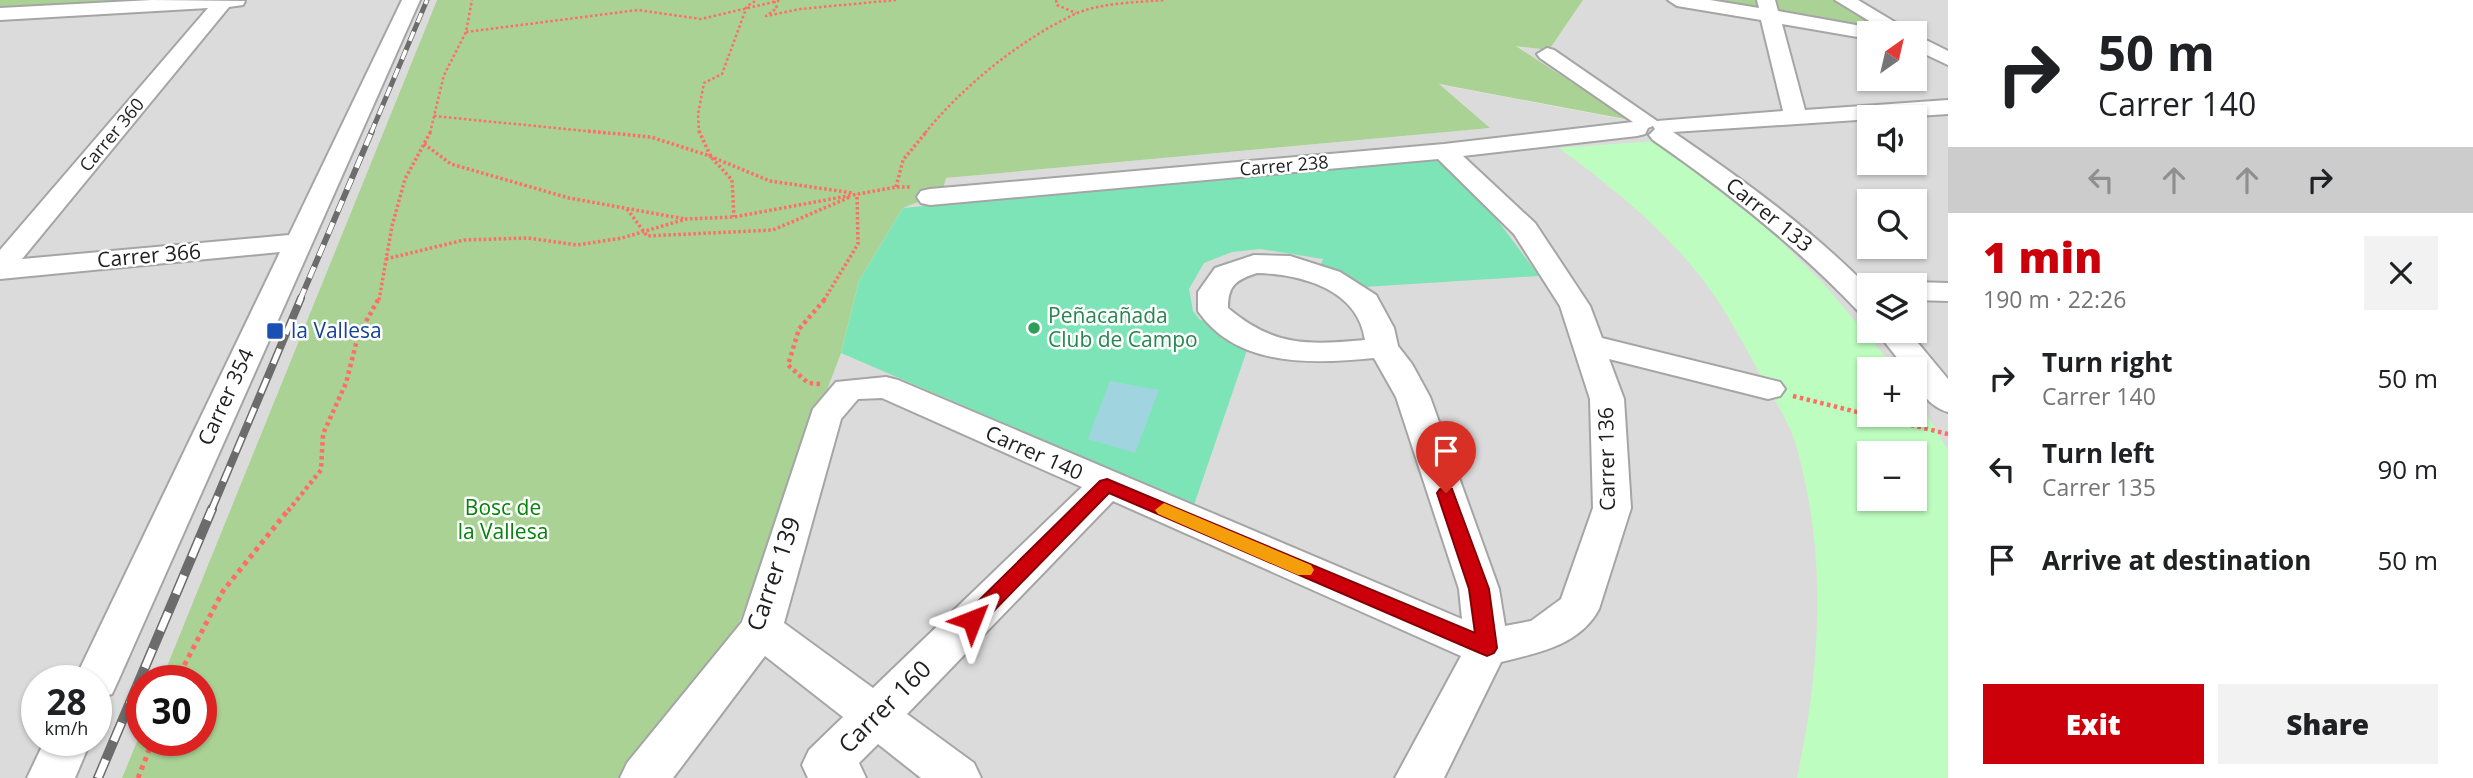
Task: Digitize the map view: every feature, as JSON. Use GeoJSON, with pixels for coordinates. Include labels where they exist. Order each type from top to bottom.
{"type":"FeatureCollection","features":[{"type":"Feature","properties":{"kind":"street","name":"Carrer 354"},"geometry":{"type":"LineString","coordinates":[[103,665],[411,0]]}},
{"type":"Feature","properties":{"kind":"street"},"geometry":{"type":"LineString","coordinates":[[1677,0],[1768,8],[1857,30]]}},
{"type":"Feature","properties":{"kind":"street"},"geometry":{"type":"LineString","coordinates":[[1844,0],[1881,21]]}},
{"type":"Feature","properties":{"kind":"street"},"geometry":{"type":"LineString","coordinates":[[0,14],[235,1]]}},
{"type":"Feature","properties":{"kind":"street","name":"Carrer 360"},"geometry":{"type":"LineString","coordinates":[[0,269],[235,1]]}},
{"type":"Feature","properties":{"kind":"street"},"geometry":{"type":"LineString","coordinates":[[1768,8],[1796,117]]}},
{"type":"Feature","properties":{"kind":"street"},"geometry":{"type":"LineString","coordinates":[[0,33],[24,13]]}},
{"type":"Feature","properties":{"kind":"street"},"geometry":{"type":"LineString","coordinates":[[1927,47],[1948,59]]}},
{"type":"Feature","properties":{"kind":"street","name":"Carrer 133"},"geometry":{"type":"LineString","coordinates":[[1547,54],[1714,170],[1784,225],[1857,288]]}},
{"type":"Feature","properties":{"kind":"street","name":"Carrer 238"},"geometry":{"type":"LineString","coordinates":[[930,197],[1444,151],[1652,127],[1948,107]]}},
{"type":"Feature","properties":{"kind":"street","name":"Carrer 136"},"geometry":{"type":"LineString","coordinates":[[1444,151],[1525,229],[1575,306],[1607,399],[1612,508],[1578,609],[1543,635],[1487,648]]}},
{"type":"Feature","properties":{"kind":"street","name":"Carrer 366"},"geometry":{"type":"LineString","coordinates":[[0,269],[294,250]]}},
{"type":"Feature","properties":{"kind":"street","name":"Carrer 366"},"geometry":{"type":"LineString","coordinates":[[0,285],[294,250]]}},
{"type":"Feature","properties":{"kind":"street"},"geometry":{"type":"LineString","coordinates":[[1382,348],[1286,353],[1252,342],[1213,311],[1213,292],[1225,274],[1254,264],[1290,265],[1330,278],[1365,301],[1379,328],[1382,348],[1396,364],[1417,410],[1479,589],[1487,648],[1419,778]]}},
{"type":"Feature","properties":{"kind":"street"},"geometry":{"type":"LineString","coordinates":[[1927,291],[1948,292]]}},
{"type":"Feature","properties":{"kind":"street"},"geometry":{"type":"LineString","coordinates":[[1902,343],[1948,401]]}},
{"type":"Feature","properties":{"kind":"street"},"geometry":{"type":"LineString","coordinates":[[1588,344],[1768,389]]}},
{"type":"Feature","properties":{"kind":"street","name":"Carrer 140"},"geometry":{"type":"LineString","coordinates":[[848,389],[886,387],[1487,648]]}},
{"type":"Feature","properties":{"kind":"street","name":"Carrer 139"},"geometry":{"type":"LineString","coordinates":[[644,778],[761,629],[825,416],[848,389]]}},
{"type":"Feature","properties":{"kind":"street","name":"Carrer 160"},"geometry":{"type":"LineString","coordinates":[[842,778],[826,765],[1107,485]]}},
{"type":"Feature","properties":{"kind":"street"},"geometry":{"type":"LineString","coordinates":[[761,629],[957,778]]}},
{"type":"Feature","properties":{"kind":"street"},"geometry":{"type":"LineString","coordinates":[[51,778],[61,756]]}},
{"type":"Feature","properties":{"kind":"path"},"geometry":{"type":"LineString","coordinates":[[184,665],[223,591],[321,470],[323,435],[346,383],[358,336],[378,303],[405,178],[424,144],[444,75],[466,32],[472,0]]}},
{"type":"Feature","properties":{"kind":"path"},"geometry":{"type":"LineString","coordinates":[[734,217],[732,180],[707,155],[695,128],[704,83],[722,75],[747,5],[757,0]]}},
{"type":"Feature","properties":{"kind":"path"},"geometry":{"type":"LineString","coordinates":[[466,32],[638,10],[701,19],[747,5],[782,0]]}},
{"type":"Feature","properties":{"kind":"path"},"geometry":{"type":"LineString","coordinates":[[774,1],[777,8],[766,16],[800,9],[896,0]]}},
{"type":"Feature","properties":{"kind":"path"},"geometry":{"type":"LineString","coordinates":[[1056,0],[1057,5],[1063,9],[1077,13]]}},
{"type":"Feature","properties":{"kind":"path"},"geometry":{"type":"LineString","coordinates":[[896,187],[903,160],[950,102],[1004,58],[1077,13],[1131,2],[1165,0]]}},
{"type":"Feature","properties":{"kind":"path"},"geometry":{"type":"LineString","coordinates":[[434,116],[651,137],[707,155],[770,181],[857,194]]}},
{"type":"Feature","properties":{"kind":"path"},"geometry":{"type":"LineString","coordinates":[[424,144],[451,164],[569,198],[686,219],[734,217],[896,187],[911,187],[930,197]]}},
{"type":"Feature","properties":{"kind":"path"},"geometry":{"type":"LineString","coordinates":[[626,208],[646,236],[675,237],[773,230],[857,194]]}},
{"type":"Feature","properties":{"kind":"path"},"geometry":{"type":"LineString","coordinates":[[848,389],[808,383],[789,365],[799,329],[829,294],[858,244],[857,194]]}},
{"type":"Feature","properties":{"kind":"path"},"geometry":{"type":"LineString","coordinates":[[386,259],[464,240],[528,238],[577,245],[643,232],[686,219]]}},
{"type":"Feature","properties":{"kind":"path"},"geometry":{"type":"LineString","coordinates":[[1768,389],[1857,412]]}},
{"type":"Feature","properties":{"kind":"path"},"geometry":{"type":"LineString","coordinates":[[1919,427],[1948,434]]}},
{"type":"Feature","properties":{"kind":"path"},"geometry":{"type":"LineString","coordinates":[[138,778],[147,756]]}},
{"type":"Feature","properties":{"kind":"shaded area"},"geometry":{"type":"Polygon","coordinates":[[[141,0],[437,0],[167,665],[126,665],[126,756],[131,756],[122,778],[0,778],[0,7],[141,0]]]}},
{"type":"Feature","properties":{"kind":"shaded area"},"geometry":{"type":"Polygon","coordinates":[[[1583,0],[1709,0],[1757,13],[1857,31],[1857,91],[1927,91],[1927,21],[1869,21],[1833,0],[1948,0],[1948,778],[633,778],[841,353],[859,281],[903,208],[942,193],[945,178],[1489,128],[1437,84],[1627,120],[1515,45],[1549,50],[1583,0]]]}},
{"type":"Feature","properties":{"kind":"green space"},"geometry":{"type":"Polygon","coordinates":[[[0,0],[141,0],[0,7],[0,0]]]}},
{"type":"Feature","properties":{"kind":"green space","name":"Bosc de la Vallesa"},"geometry":{"type":"Polygon","coordinates":[[[437,0],[1583,0],[1549,50],[1516,46],[1630,120],[1439,84],[1490,128],[946,178],[942,193],[903,208],[859,281],[841,353],[721,670],[633,778],[122,778],[131,756],[217,756],[217,665],[167,665],[437,0]]]}},
{"type":"Feature","properties":{"kind":"green space"},"geometry":{"type":"Polygon","coordinates":[[[1709,0],[1833,0],[1869,21],[1857,21],[1857,31],[1757,13],[1709,0]]]}},
{"type":"Feature","properties":{"kind":"green space"},"geometry":{"type":"Polygon","coordinates":[[[1655,141],[1768,229],[1821,281],[1857,323],[1857,343],[1874,343],[1886,357],[1857,357],[1857,427],[1927,427],[1927,415],[1948,450],[1948,778],[1797,778],[1816,651],[1817,610],[1813,526],[1795,442],[1780,408],[1711,290],[1673,245],[1606,184],[1559,148],[1655,141]]]}},
{"type":"Feature","properties":{"kind":"green space","name":"Peñacañada Club de Campo"},"geometry":{"type":"Polygon","coordinates":[[[1427,159],[1443,162],[1490,210],[1539,276],[1364,287],[1321,264],[1323,259],[1260,249],[1232,252],[1204,263],[1189,289],[1193,311],[1200,320],[1215,323],[1253,345],[1247,350],[1194,505],[841,353],[859,281],[903,208],[1427,159]]]}},
{"type":"Feature","properties":{"kind":"water"},"geometry":{"type":"Polygon","coordinates":[[[1110,381],[1159,390],[1135,453],[1088,439],[1110,381]]]}},
{"type":"Feature","properties":{"kind":"railway"},"geometry":{"type":"LineString","coordinates":[[371,133],[427,0]]}},
{"type":"Feature","properties":{"kind":"railway"},"geometry":{"type":"LineString","coordinates":[[300,300],[372,131]]}},
{"type":"Feature","properties":{"kind":"railway"},"geometry":{"type":"LineString","coordinates":[[211,511],[301,298]]}},
{"type":"Feature","properties":{"kind":"railway"},"geometry":{"type":"LineString","coordinates":[[98,778],[212,509]]}},
{"type":"Feature","properties":{"kind":"slow traffic"},"geometry":{"type":"LineString","coordinates":[[1164,510],[1305,570]]}},
{"type":"Feature","properties":{"kind":"place","name":"Peñacañada Club de Campo"},"geometry":{"type":"Point","coordinates":[1034,328]}},
{"type":"Feature","properties":{"kind":"place","name":"la Vallesa"},"geometry":{"type":"Point","coordinates":[275,331]}},
{"type":"Feature","properties":{"kind":"route"},"geometry":{"type":"LineString","coordinates":[[972,620],[1107,485],[1487,648],[1479,589],[1446,493]]}}]}
